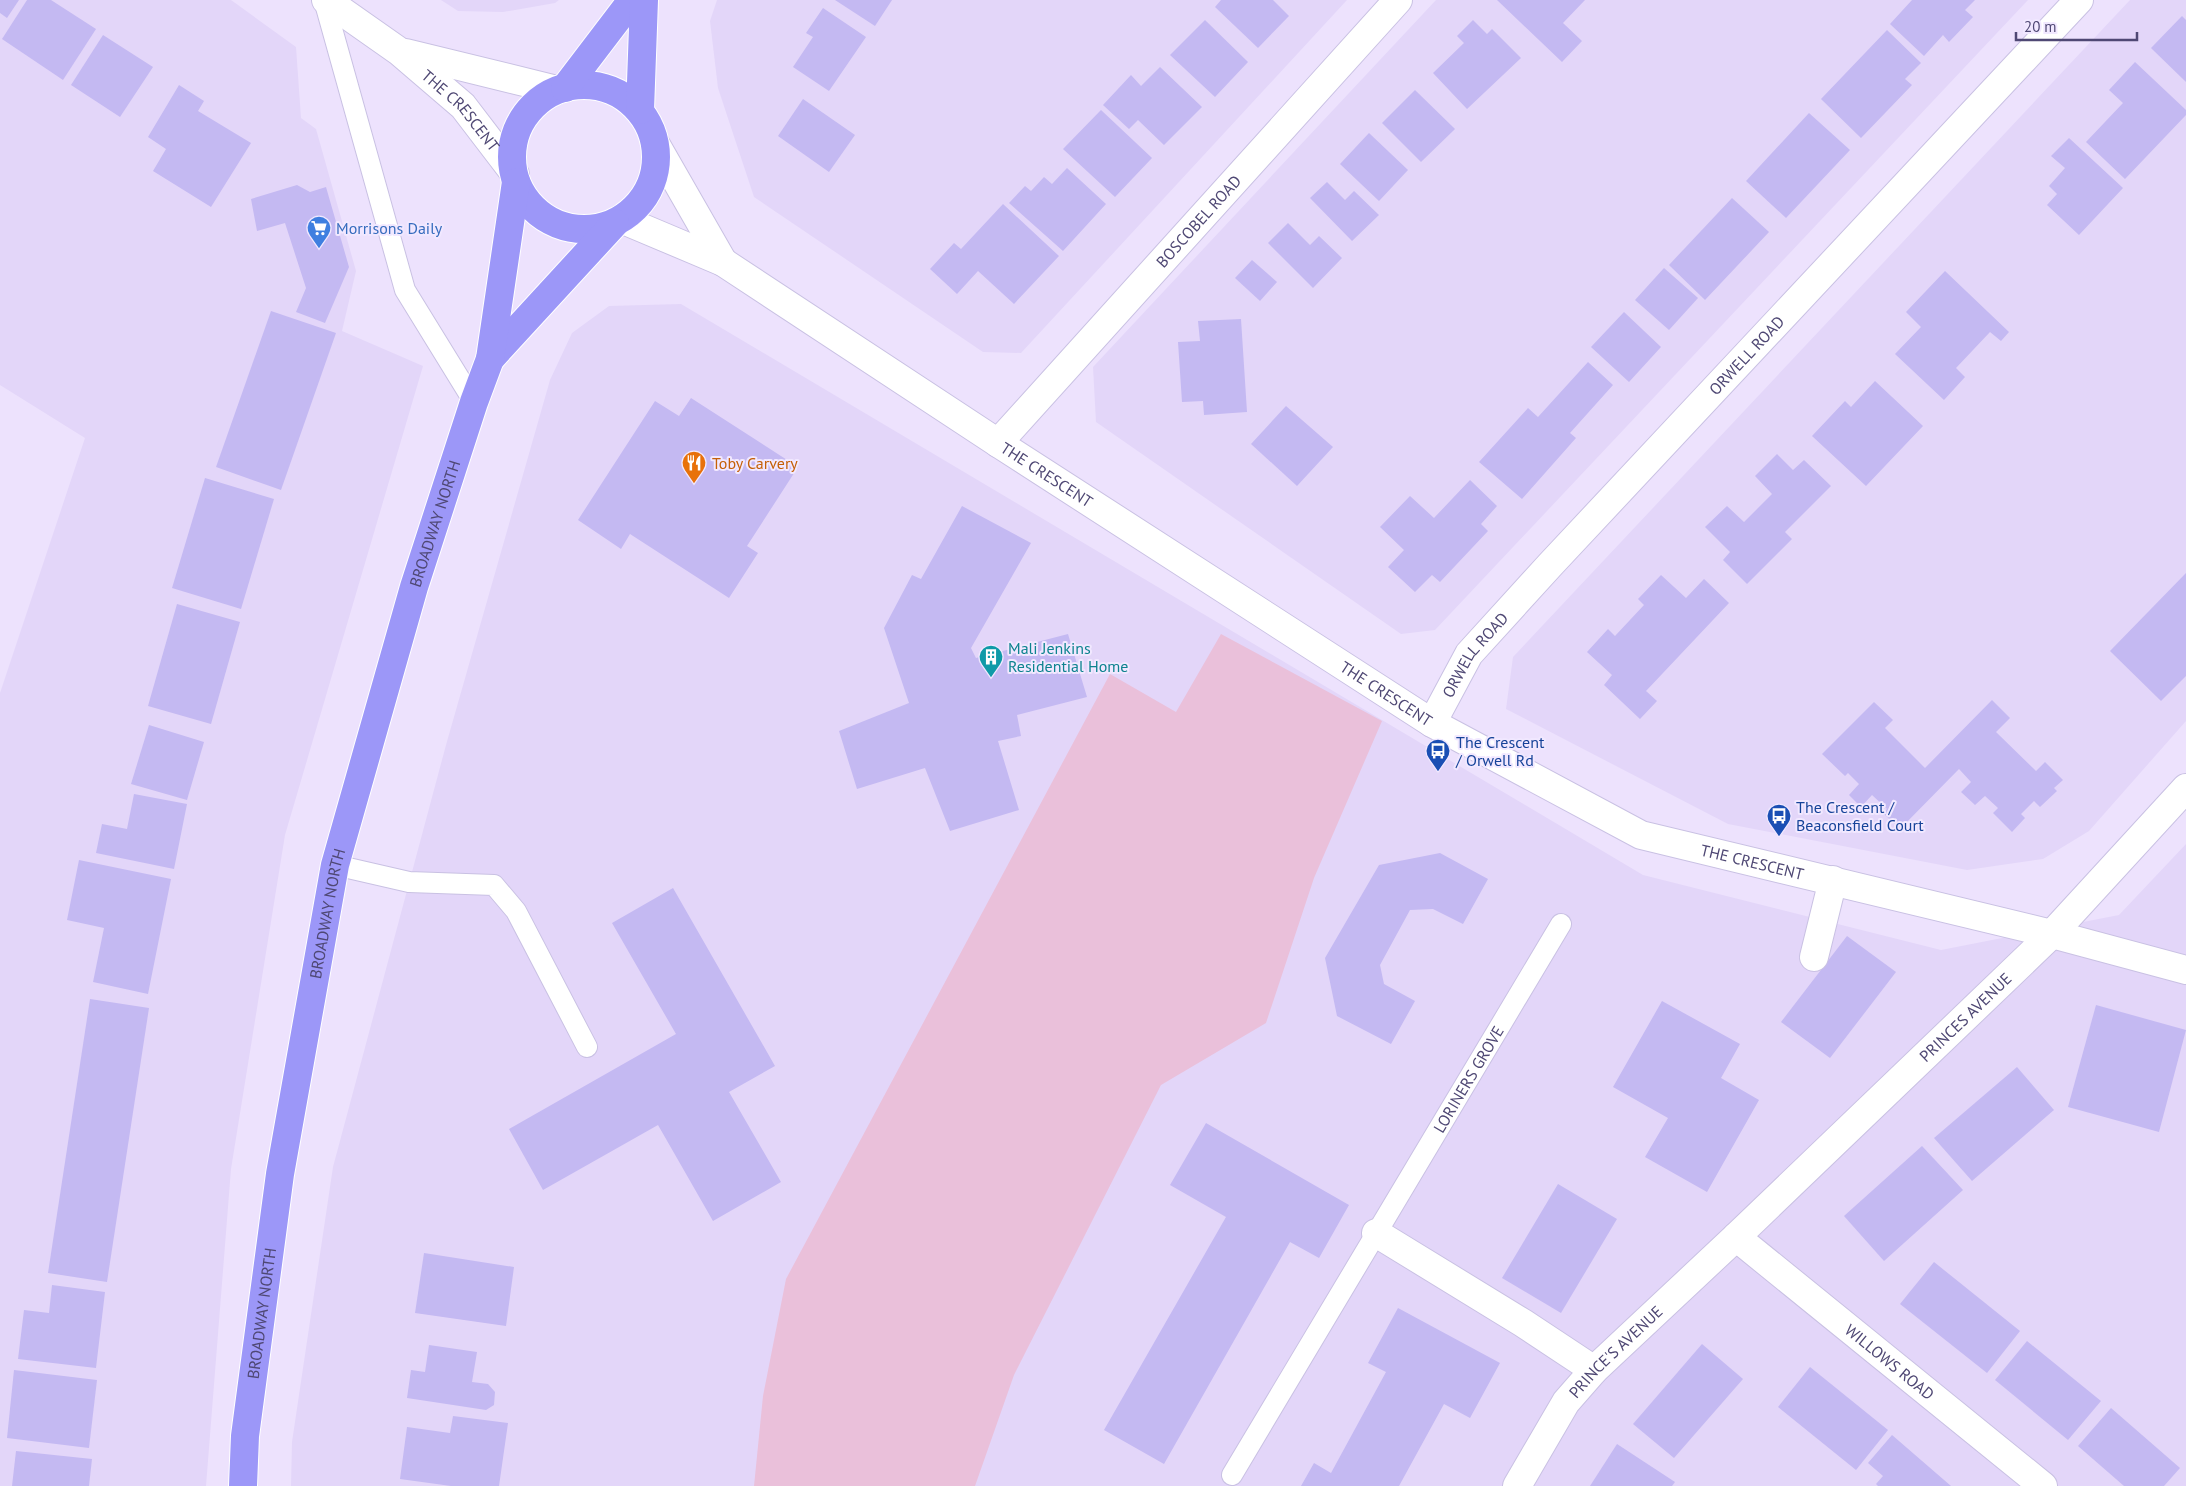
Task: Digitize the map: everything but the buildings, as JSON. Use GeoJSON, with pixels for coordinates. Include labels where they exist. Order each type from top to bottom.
{"type":"FeatureCollection","features":[{"type":"Feature","properties":{"kind":"highway"},"geometry":{"type":"LineString","coordinates":[[561,89],[632,0]]}},
{"type":"Feature","properties":{"kind":"highway"},"geometry":{"type":"LineString","coordinates":[[640,110],[644,0]]}},
{"type":"Feature","properties":{"kind":"highway"},"geometry":{"type":"LineString","coordinates":[[592,85],[618,94],[640,110],[650,127],[656,145],[656,168],[648,192],[633,211],[618,221],[586,230],[557,224],[532,207],[516,178],[512,158],[516,135],[526,114],[544,97],[561,89],[592,85]]}},
{"type":"Feature","properties":{"kind":"highway","name":"BROADWAY NORTH"},"geometry":{"type":"LineString","coordinates":[[243,1486],[245,1436],[280,1174],[334,865],[414,587],[474,402],[490,359],[516,178]]}},
{"type":"Feature","properties":{"kind":"highway","name":"BROADWAY NORTH"},"geometry":{"type":"LineString","coordinates":[[490,359],[618,221]]}},
{"type":"Feature","properties":{"kind":"street","name":"THE CRESCENT"},"geometry":{"type":"LineString","coordinates":[[325,0],[400,52],[463,106],[516,178]]}},
{"type":"Feature","properties":{"kind":"street","name":"BOSCOBEL ROAD"},"geometry":{"type":"LineString","coordinates":[[998,443],[1398,0]]}},
{"type":"Feature","properties":{"kind":"street","name":"ORWELL ROAD"},"geometry":{"type":"LineString","coordinates":[[1432,723],[1470,654],[1556,557],[2079,0]]}},
{"type":"Feature","properties":{"kind":"street","name":"THE CRESCENT"},"geometry":{"type":"LineString","coordinates":[[400,52],[561,89]]}},
{"type":"Feature","properties":{"kind":"street","name":"THE CRESCENT"},"geometry":{"type":"LineString","coordinates":[[656,145],[723,262]]}},
{"type":"Feature","properties":{"kind":"street","name":"THE CRESCENT"},"geometry":{"type":"LineString","coordinates":[[618,221],[723,262],[998,443],[1432,723],[1642,835],[2052,934],[2186,970]]}},
{"type":"Feature","properties":{"kind":"street","name":"PRINCES AVENUE"},"geometry":{"type":"LineString","coordinates":[[1736,1238],[2052,934],[2186,788]]}},
{"type":"Feature","properties":{"kind":"street"},"geometry":{"type":"LineString","coordinates":[[1814,957],[1833,880]]}},
{"type":"Feature","properties":{"kind":"street"},"geometry":{"type":"LineString","coordinates":[[1376,1233],[1523,1323],[1594,1370]]}},
{"type":"Feature","properties":{"kind":"street","name":"PRINCE'S AVENUE"},"geometry":{"type":"LineString","coordinates":[[1517,1486],[1566,1402],[1594,1370],[1736,1238]]}},
{"type":"Feature","properties":{"kind":"street","name":"WILLOWS ROAD"},"geometry":{"type":"LineString","coordinates":[[1736,1238],[2043,1486]]}},
{"type":"Feature","properties":{"kind":"lane"},"geometry":{"type":"LineString","coordinates":[[325,0],[406,290],[474,402]]}},
{"type":"Feature","properties":{"kind":"lane"},"geometry":{"type":"LineString","coordinates":[[334,865],[409,882],[494,885],[516,911],[587,1048]]}},
{"type":"Feature","properties":{"kind":"lane","name":"LORINERS GROVE"},"geometry":{"type":"LineString","coordinates":[[1232,1475],[1561,924]]}},
{"type":"Feature","properties":{"kind":"shaded area"},"geometry":{"type":"Polygon","coordinates":[[[0,0],[231,0],[296,47],[301,118],[316,129],[356,271],[342,331],[423,366],[285,835],[231,1169],[206,1486],[0,1486],[0,693],[85,438],[0,385],[0,0]]]}},
{"type":"Feature","properties":{"kind":"shaded area"},"geometry":{"type":"Polygon","coordinates":[[[441,0],[559,0],[555,3],[503,12],[458,11],[441,0]]]}},
{"type":"Feature","properties":{"kind":"shaded area"},"geometry":{"type":"Polygon","coordinates":[[[717,0],[1347,0],[1021,353],[983,352],[754,197],[718,88],[710,21],[717,0]]]}},
{"type":"Feature","properties":{"kind":"shaded area"},"geometry":{"type":"Polygon","coordinates":[[[1436,0],[2028,0],[1435,630],[1401,634],[1096,422],[1093,367],[1436,0]]]}},
{"type":"Feature","properties":{"kind":"shaded area"},"geometry":{"type":"Polygon","coordinates":[[[2130,0],[2186,0],[2186,721],[2089,831],[2043,859],[1967,870],[1728,824],[1506,709],[1513,657],[2130,0]]]}},
{"type":"Feature","properties":{"kind":"shaded area"},"geometry":{"type":"Polygon","coordinates":[[[681,304],[1643,875],[1941,950],[2119,915],[2186,844],[2186,1486],[291,1486],[292,1442],[333,1167],[446,745],[550,380],[572,333],[609,306],[681,304]]]}},
{"type":"Feature","properties":{"kind":"shaded area"},"geometry":{"type":"Polygon","coordinates":[[[1221,634],[1382,721],[1314,878],[1266,1023],[1161,1085],[1014,1375],[975,1486],[754,1486],[763,1396],[786,1279],[1110,674],[1176,712],[1221,634]]]}},
{"type":"Feature","properties":{"kind":"place","name":"Morrisons Daily"},"geometry":{"type":"Point","coordinates":[319,249]}},
{"type":"Feature","properties":{"kind":"place","name":"Toby Carvery"},"geometry":{"type":"Point","coordinates":[694,484]}},
{"type":"Feature","properties":{"kind":"place","name":"Mali Jenkins Residential Home"},"geometry":{"type":"Point","coordinates":[991,678]}},
{"type":"Feature","properties":{"kind":"place","name":"The Crescent / Orwell Rd"},"geometry":{"type":"Point","coordinates":[1438,772]}},
{"type":"Feature","properties":{"kind":"place","name":"The Crescent / Beaconsfield Court"},"geometry":{"type":"Point","coordinates":[1779,837]}}]}
